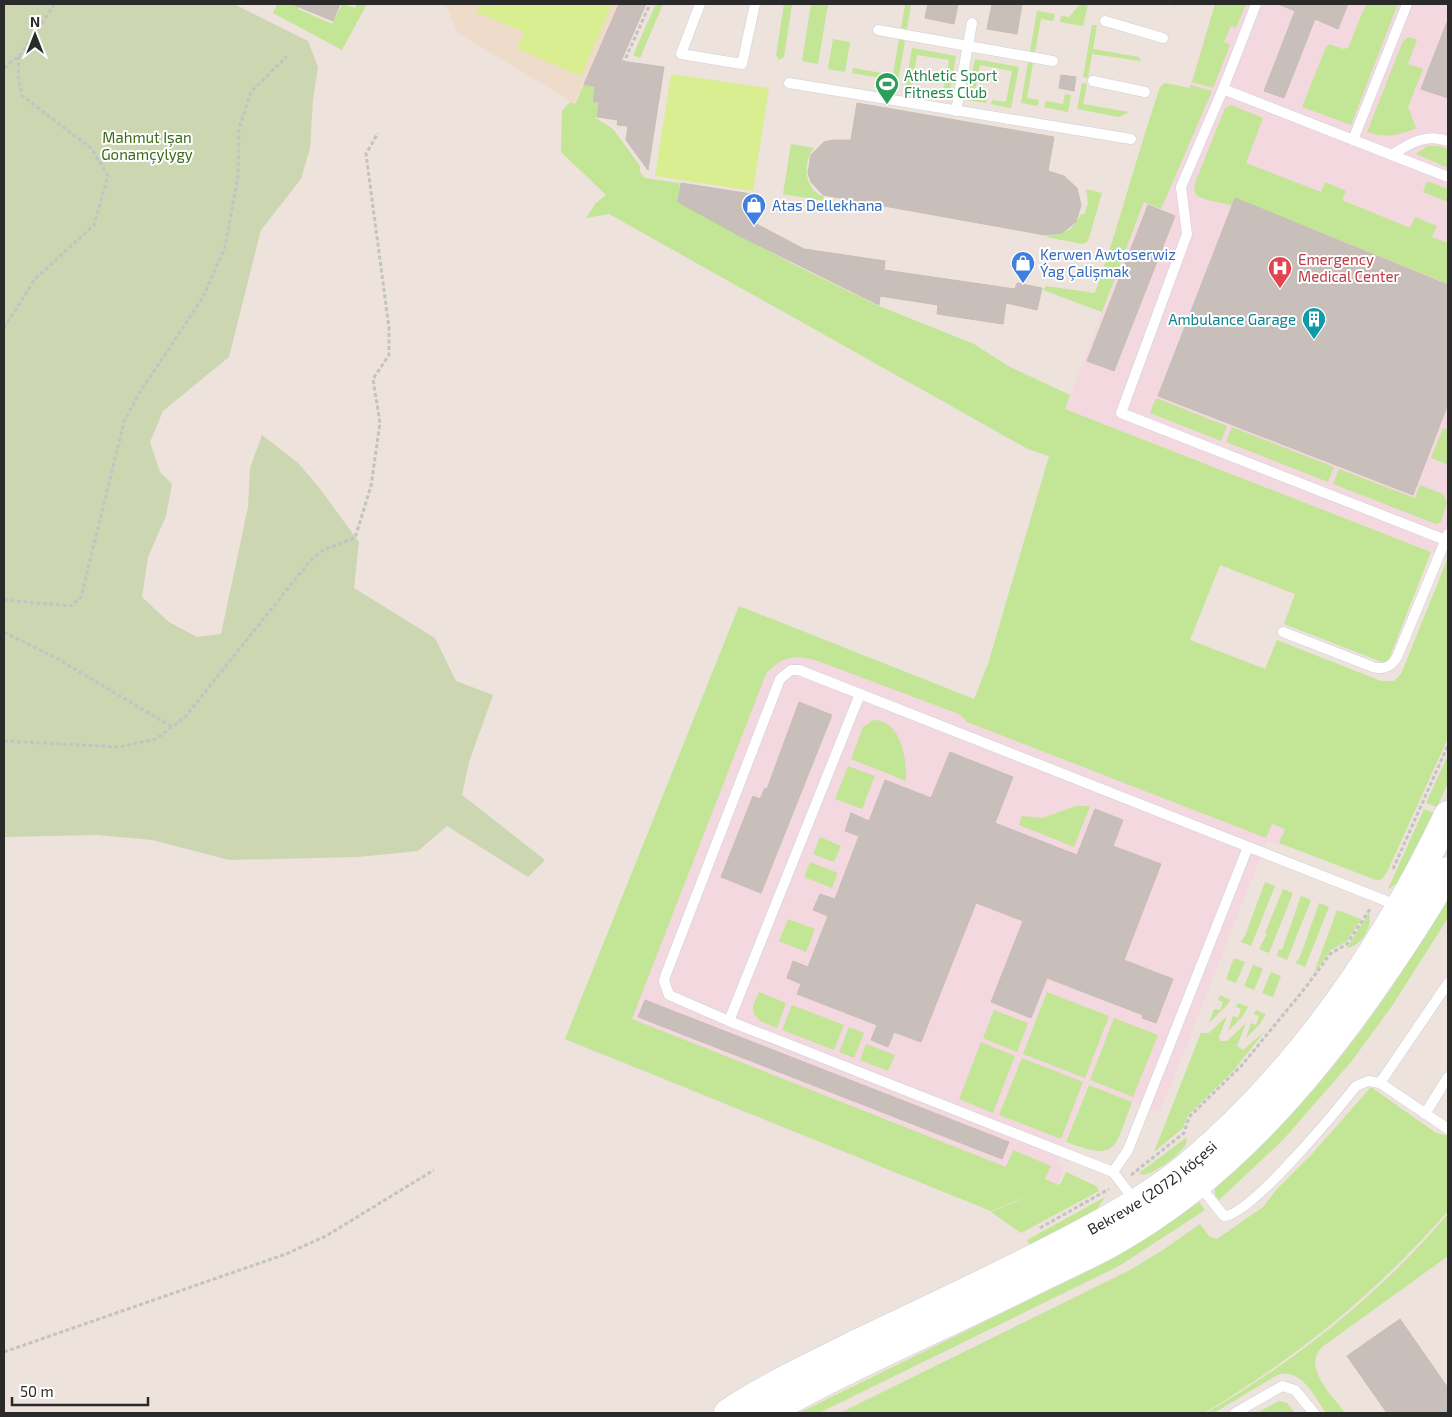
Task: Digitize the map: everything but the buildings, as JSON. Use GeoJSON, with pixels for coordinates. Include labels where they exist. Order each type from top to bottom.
{"type":"FeatureCollection","features":[{"type":"Feature","properties":{"kind":"main road","name":"Bekrewe (2072) köçesi"},"geometry":{"type":"LineString","coordinates":[[728,1413],[802,1371],[1056,1247],[1128,1192],[1186,1167],[1235,1124],[1341,1001],[1389,902],[1448,815]]}},
{"type":"Feature","properties":{"kind":"main road","name":"Bekrewe (2072) köçesi"},"geometry":{"type":"LineString","coordinates":[[766,1413],[814,1386],[954,1321],[1116,1240],[1198,1184],[1250,1138],[1308,1073],[1360,1008],[1409,937],[1448,871]]}},
{"type":"Feature","properties":{"kind":"lane"},"geometry":{"type":"LineString","coordinates":[[700,4],[681,54],[742,64],[754,4]]}},
{"type":"Feature","properties":{"kind":"lane"},"geometry":{"type":"LineString","coordinates":[[1256,4],[1223,89],[1181,187],[1188,234],[1121,413],[1447,538],[1397,657],[1390,666],[1379,669],[1283,632]]}},
{"type":"Feature","properties":{"kind":"lane"},"geometry":{"type":"LineString","coordinates":[[1353,140],[1407,4]]}},
{"type":"Feature","properties":{"kind":"lane"},"geometry":{"type":"LineString","coordinates":[[1105,21],[1164,38]]}},
{"type":"Feature","properties":{"kind":"lane"},"geometry":{"type":"LineString","coordinates":[[956,111],[972,23]]}},
{"type":"Feature","properties":{"kind":"lane"},"geometry":{"type":"LineString","coordinates":[[878,30],[1053,61]]}},
{"type":"Feature","properties":{"kind":"lane"},"geometry":{"type":"LineString","coordinates":[[1093,82],[1146,92]]}},
{"type":"Feature","properties":{"kind":"lane"},"geometry":{"type":"LineString","coordinates":[[789,83],[1130,139]]}},
{"type":"Feature","properties":{"kind":"lane"},"geometry":{"type":"LineString","coordinates":[[1223,89],[1448,177]]}},
{"type":"Feature","properties":{"kind":"lane"},"geometry":{"type":"LineString","coordinates":[[1392,155],[1423,138],[1432,137],[1448,141]]}},
{"type":"Feature","properties":{"kind":"lane"},"geometry":{"type":"LineString","coordinates":[[1128,1192],[1113,1172],[729,1021],[669,995],[664,982],[780,679],[791,670],[799,670],[1389,902]]}},
{"type":"Feature","properties":{"kind":"lane"},"geometry":{"type":"LineString","coordinates":[[729,1021],[860,694]]}},
{"type":"Feature","properties":{"kind":"lane"},"geometry":{"type":"LineString","coordinates":[[1113,1172],[1128,1150],[1248,847]]}},
{"type":"Feature","properties":{"kind":"lane"},"geometry":{"type":"LineString","coordinates":[[1380,1083],[1448,983]]}},
{"type":"Feature","properties":{"kind":"lane"},"geometry":{"type":"LineString","coordinates":[[1424,1114],[1448,1077]]}},
{"type":"Feature","properties":{"kind":"lane"},"geometry":{"type":"LineString","coordinates":[[1198,1184],[1224,1216],[1230,1216],[1276,1176],[1331,1118],[1356,1086],[1368,1081],[1380,1083],[1448,1129]]}},
{"type":"Feature","properties":{"kind":"lane"},"geometry":{"type":"LineString","coordinates":[[1235,1413],[1282,1386],[1295,1390],[1314,1413]]}},
{"type":"Feature","properties":{"kind":"path"},"geometry":{"type":"LineString","coordinates":[[4,68],[19,56],[55,4]]}},
{"type":"Feature","properties":{"kind":"path"},"geometry":{"type":"LineString","coordinates":[[623,64],[650,4]]}},
{"type":"Feature","properties":{"kind":"path"},"geometry":{"type":"LineString","coordinates":[[4,328],[35,279],[94,225],[108,176],[91,148],[22,96],[18,76],[19,56]]}},
{"type":"Feature","properties":{"kind":"path"},"geometry":{"type":"LineString","coordinates":[[4,600],[71,606],[81,598],[124,422],[137,397],[203,296],[225,246],[238,176],[239,128],[251,92],[287,56]]}},
{"type":"Feature","properties":{"kind":"path"},"geometry":{"type":"LineString","coordinates":[[4,741],[119,747],[156,739],[185,717],[309,562],[323,550],[355,538],[371,486],[380,423],[373,379],[389,355],[389,328],[366,154],[378,133]]}},
{"type":"Feature","properties":{"kind":"path"},"geometry":{"type":"LineString","coordinates":[[4,632],[58,659],[172,727]]}},
{"type":"Feature","properties":{"kind":"path"},"geometry":{"type":"LineString","coordinates":[[1033,1232],[1128,1192],[1184,1133],[1189,1117],[1242,1065],[1306,987],[1330,954],[1347,944],[1389,902],[1385,887],[1448,745]]}},
{"type":"Feature","properties":{"kind":"path"},"geometry":{"type":"LineString","coordinates":[[4,1352],[286,1254],[326,1236],[434,1170]]}},
{"type":"Feature","properties":{"kind":"shaded area"},"geometry":{"type":"Polygon","coordinates":[[[445,4],[619,4],[574,103],[458,33],[445,4]]]}},
{"type":"Feature","properties":{"kind":"shaded area","name":"Emergency Medical Center"},"geometry":{"type":"Polygon","coordinates":[[[1215,4],[1448,4],[1448,558],[1065,409],[1158,168],[1179,120],[1215,4]]]}},
{"type":"Feature","properties":{"kind":"shaded area"},"geometry":{"type":"Polygon","coordinates":[[[739,606],[1276,819],[1274,825],[1285,829],[1278,846],[1267,841],[1160,1112],[1088,1084],[1056,1164],[1064,1168],[1058,1184],[991,1211],[565,1040],[739,606]]]}},
{"type":"Feature","properties":{"kind":"green space","name":"Mahmut Işan Gonamçylygy"},"geometry":{"type":"Polygon","coordinates":[[[4,4],[234,4],[308,41],[318,67],[313,99],[310,148],[301,179],[261,230],[229,357],[163,411],[150,442],[160,472],[172,484],[166,516],[148,557],[142,597],[169,622],[197,637],[221,634],[248,507],[250,468],[262,435],[297,462],[318,486],[359,542],[354,588],[435,638],[456,681],[493,695],[469,762],[462,795],[545,860],[528,877],[447,826],[418,851],[358,857],[229,860],[152,840],[97,835],[4,837],[4,4]]]}},
{"type":"Feature","properties":{"kind":"green space"},"geometry":{"type":"Polygon","coordinates":[[[277,4],[300,4],[298,9],[332,24],[342,4],[355,8],[357,4],[367,4],[342,50],[273,13],[277,4]]]}},
{"type":"Feature","properties":{"kind":"green space"},"geometry":{"type":"Polygon","coordinates":[[[480,4],[612,4],[581,76],[517,49],[524,32],[476,12],[480,4]]]}},
{"type":"Feature","properties":{"kind":"green space"},"geometry":{"type":"Polygon","coordinates":[[[656,4],[663,4],[640,58],[633,55],[656,4]]]}},
{"type":"Feature","properties":{"kind":"green space"},"geometry":{"type":"Polygon","coordinates":[[[784,4],[792,4],[784,57],[779,60],[776,55],[784,4]]]}},
{"type":"Feature","properties":{"kind":"green space"},"geometry":{"type":"Polygon","coordinates":[[[811,4],[828,4],[818,64],[802,61],[811,4]]]}},
{"type":"Feature","properties":{"kind":"green space"},"geometry":{"type":"Polygon","coordinates":[[[900,4],[911,4],[907,29],[901,28],[905,5],[900,4]]]}},
{"type":"Feature","properties":{"kind":"green space"},"geometry":{"type":"Polygon","coordinates":[[[1080,4],[1088,4],[1083,26],[1060,22],[1061,16],[1069,17],[1080,4]]]}},
{"type":"Feature","properties":{"kind":"green space"},"geometry":{"type":"Polygon","coordinates":[[[1215,4],[1246,4],[1236,28],[1231,26],[1224,42],[1230,45],[1213,88],[1192,82],[1215,4]]]}},
{"type":"Feature","properties":{"kind":"green space"},"geometry":{"type":"Polygon","coordinates":[[[1366,4],[1397,4],[1397,6],[1351,125],[1302,107],[1326,47],[1330,44],[1343,49],[1348,48],[1366,4]]]}},
{"type":"Feature","properties":{"kind":"green space"},"geometry":{"type":"Polygon","coordinates":[[[1037,11],[1055,14],[1053,21],[1041,19],[1035,52],[1030,51],[1037,11]]]}},
{"type":"Feature","properties":{"kind":"green space"},"geometry":{"type":"Polygon","coordinates":[[[1092,25],[1097,25],[1093,49],[1139,57],[1141,61],[1092,54],[1088,78],[1083,77],[1092,25]]]}},
{"type":"Feature","properties":{"kind":"green space"},"geometry":{"type":"Polygon","coordinates":[[[1409,37],[1417,40],[1408,64],[1423,69],[1408,107],[1416,128],[1392,135],[1367,132],[1403,41],[1409,37]]]}},
{"type":"Feature","properties":{"kind":"green space"},"geometry":{"type":"Polygon","coordinates":[[[833,39],[850,42],[845,72],[828,69],[833,39]]]}},
{"type":"Feature","properties":{"kind":"green space"},"geometry":{"type":"Polygon","coordinates":[[[899,39],[905,41],[898,81],[852,73],[853,68],[893,75],[899,39]]]}},
{"type":"Feature","properties":{"kind":"green space"},"geometry":{"type":"Polygon","coordinates":[[[912,48],[956,56],[949,97],[929,93],[930,89],[943,92],[949,60],[917,55],[912,86],[924,88],[923,92],[905,89],[912,48]]]}},
{"type":"Feature","properties":{"kind":"green space"},"geometry":{"type":"Polygon","coordinates":[[[975,59],[1019,67],[1011,108],[991,104],[992,100],[1006,102],[1012,71],[980,65],[974,97],[987,99],[986,103],[967,100],[975,59]]]}},
{"type":"Feature","properties":{"kind":"green space"},"geometry":{"type":"Polygon","coordinates":[[[1028,62],[1033,63],[1027,98],[1039,100],[1038,106],[1021,103],[1028,62]]]}},
{"type":"Feature","properties":{"kind":"green space"},"geometry":{"type":"Polygon","coordinates":[[[671,74],[769,88],[753,191],[655,176],[671,74]]]}},
{"type":"Feature","properties":{"kind":"green space"},"geometry":{"type":"Polygon","coordinates":[[[1082,83],[1087,84],[1083,104],[1129,112],[1119,117],[1077,109],[1082,83]]]}},
{"type":"Feature","properties":{"kind":"green space"},"geometry":{"type":"Polygon","coordinates":[[[1165,83],[1190,88],[1191,85],[1212,91],[1161,209],[1144,202],[1102,312],[1043,290],[1046,286],[1095,293],[1160,87],[1165,83]]]}},
{"type":"Feature","properties":{"kind":"green space"},"geometry":{"type":"Polygon","coordinates":[[[584,84],[595,88],[592,102],[599,103],[596,118],[613,129],[640,166],[640,172],[645,178],[680,183],[678,202],[795,265],[879,306],[974,344],[1008,366],[1070,395],[1065,409],[1431,552],[1387,664],[1284,624],[1295,594],[1220,565],[1190,640],[1265,669],[1277,640],[1381,681],[1394,681],[1401,674],[1448,558],[1448,738],[1387,872],[1382,879],[1376,880],[1279,843],[1285,829],[1272,824],[1266,838],[967,722],[959,714],[818,661],[796,657],[790,658],[777,663],[766,674],[632,1019],[1006,1167],[1013,1150],[1051,1166],[1045,1179],[1058,1185],[1061,1183],[1066,1172],[1096,1186],[1099,1191],[1021,1233],[991,1212],[1046,1189],[991,1211],[565,1039],[739,606],[974,699],[988,664],[1049,456],[1028,449],[609,214],[586,218],[595,204],[606,195],[561,152],[562,111],[570,102],[575,104],[584,84]]]}},
{"type":"Feature","properties":{"kind":"green space"},"geometry":{"type":"Polygon","coordinates":[[[1065,94],[1071,95],[1068,112],[1044,107],[1046,101],[1063,104],[1065,94]]]}},
{"type":"Feature","properties":{"kind":"green space"},"geometry":{"type":"Polygon","coordinates":[[[1231,105],[1263,118],[1246,163],[1321,192],[1325,182],[1346,191],[1342,200],[1410,228],[1415,217],[1437,226],[1432,237],[1448,243],[1448,284],[1235,198],[1232,205],[1197,196],[1194,190],[1195,183],[1225,108],[1231,105]]]}},
{"type":"Feature","properties":{"kind":"green space"},"geometry":{"type":"Polygon","coordinates":[[[791,144],[814,148],[808,161],[807,175],[812,188],[824,197],[824,201],[783,194],[791,144]]]}},
{"type":"Feature","properties":{"kind":"green space"},"geometry":{"type":"Polygon","coordinates":[[[1427,146],[1440,146],[1448,150],[1448,168],[1416,154],[1427,146]]]}},
{"type":"Feature","properties":{"kind":"green space"},"geometry":{"type":"Polygon","coordinates":[[[1427,181],[1448,189],[1448,202],[1423,192],[1427,181]]]}},
{"type":"Feature","properties":{"kind":"green space"},"geometry":{"type":"Polygon","coordinates":[[[1086,189],[1102,193],[1088,241],[1083,244],[1046,237],[1070,229],[1081,214],[1084,215],[1088,203],[1086,189]]]}},
{"type":"Feature","properties":{"kind":"green space"},"geometry":{"type":"Polygon","coordinates":[[[1156,398],[1227,426],[1221,441],[1150,413],[1156,398]]]}},
{"type":"Feature","properties":{"kind":"green space"},"geometry":{"type":"Polygon","coordinates":[[[1232,427],[1334,467],[1328,482],[1226,442],[1232,427]]]}},
{"type":"Feature","properties":{"kind":"green space"},"geometry":{"type":"Polygon","coordinates":[[[1443,428],[1448,430],[1448,465],[1431,458],[1443,428]]]}},
{"type":"Feature","properties":{"kind":"green space"},"geometry":{"type":"Polygon","coordinates":[[[1339,469],[1415,498],[1420,485],[1443,494],[1447,503],[1441,522],[1436,524],[1333,484],[1339,469]]]}},
{"type":"Feature","properties":{"kind":"green space"},"geometry":{"type":"Polygon","coordinates":[[[873,720],[890,726],[896,734],[903,752],[906,781],[851,759],[863,727],[873,720]]]}},
{"type":"Feature","properties":{"kind":"green space"},"geometry":{"type":"Polygon","coordinates":[[[1448,755],[1448,783],[1437,807],[1426,803],[1448,755]]]}},
{"type":"Feature","properties":{"kind":"green space"},"geometry":{"type":"Polygon","coordinates":[[[848,766],[875,776],[862,809],[835,799],[848,766]]]}},
{"type":"Feature","properties":{"kind":"green space"},"geometry":{"type":"Polygon","coordinates":[[[1076,806],[1090,806],[1074,847],[1019,825],[1022,816],[1042,818],[1076,806]]]}},
{"type":"Feature","properties":{"kind":"green space"},"geometry":{"type":"Polygon","coordinates":[[[1424,809],[1434,813],[1398,883],[1388,889],[1424,809]]]}},
{"type":"Feature","properties":{"kind":"green space"},"geometry":{"type":"Polygon","coordinates":[[[820,837],[841,846],[834,862],[813,854],[820,837]]]}},
{"type":"Feature","properties":{"kind":"green space"},"geometry":{"type":"Polygon","coordinates":[[[810,862],[838,873],[832,888],[804,877],[810,862]]]}},
{"type":"Feature","properties":{"kind":"green space"},"geometry":{"type":"Polygon","coordinates":[[[1265,882],[1275,886],[1251,946],[1241,942],[1265,882]]]}},
{"type":"Feature","properties":{"kind":"green space"},"geometry":{"type":"Polygon","coordinates":[[[1283,889],[1293,893],[1269,953],[1259,949],[1267,934],[1265,933],[1283,889]]]}},
{"type":"Feature","properties":{"kind":"green space"},"geometry":{"type":"Polygon","coordinates":[[[1301,896],[1311,900],[1287,960],[1277,956],[1279,949],[1282,950],[1301,896]]]}},
{"type":"Feature","properties":{"kind":"green space"},"geometry":{"type":"Polygon","coordinates":[[[1448,896],[1448,918],[1392,1006],[1351,1062],[1282,1141],[1219,1200],[1215,1194],[1215,1188],[1284,1123],[1344,1053],[1398,977],[1448,896]]]}},
{"type":"Feature","properties":{"kind":"green space"},"geometry":{"type":"Polygon","coordinates":[[[1319,903],[1329,907],[1305,967],[1295,963],[1300,957],[1319,903]]]}},
{"type":"Feature","properties":{"kind":"green space"},"geometry":{"type":"Polygon","coordinates":[[[1337,910],[1361,919],[1347,941],[1331,950],[1314,973],[1337,910]]]}},
{"type":"Feature","properties":{"kind":"green space"},"geometry":{"type":"Polygon","coordinates":[[[1369,913],[1369,924],[1365,935],[1357,944],[1347,948],[1369,913]]]}},
{"type":"Feature","properties":{"kind":"green space"},"geometry":{"type":"Polygon","coordinates":[[[788,919],[815,929],[806,952],[779,941],[788,919]]]}},
{"type":"Feature","properties":{"kind":"green space"},"geometry":{"type":"Polygon","coordinates":[[[1234,958],[1245,962],[1236,983],[1226,979],[1234,958]]]}},
{"type":"Feature","properties":{"kind":"green space"},"geometry":{"type":"Polygon","coordinates":[[[1253,965],[1263,969],[1254,990],[1244,986],[1253,965]]]}},
{"type":"Feature","properties":{"kind":"green space"},"geometry":{"type":"Polygon","coordinates":[[[1271,972],[1281,976],[1273,997],[1262,993],[1271,972]]]}},
{"type":"Feature","properties":{"kind":"green space"},"geometry":{"type":"Polygon","coordinates":[[[759,992],[786,1003],[777,1028],[760,1021],[754,1014],[753,1006],[759,992]]]}},
{"type":"Feature","properties":{"kind":"green space"},"geometry":{"type":"Polygon","coordinates":[[[1047,992],[1109,1016],[1085,1078],[1023,1054],[1047,992]]]}},
{"type":"Feature","properties":{"kind":"green space"},"geometry":{"type":"Polygon","coordinates":[[[1220,995],[1230,1000],[1209,1023],[1214,1009],[1220,1010],[1223,1002],[1218,1000],[1220,995]]]}},
{"type":"Feature","properties":{"kind":"green space"},"geometry":{"type":"Polygon","coordinates":[[[1238,1003],[1248,1007],[1242,1017],[1228,1031],[1233,1016],[1238,1018],[1241,1009],[1236,1007],[1238,1003]]]}},
{"type":"Feature","properties":{"kind":"green space"},"geometry":{"type":"Polygon","coordinates":[[[792,1005],[844,1025],[834,1050],[782,1030],[792,1005]]]}},
{"type":"Feature","properties":{"kind":"green space"},"geometry":{"type":"Polygon","coordinates":[[[994,1010],[1028,1023],[1017,1052],[983,1038],[994,1010]]]}},
{"type":"Feature","properties":{"kind":"green space"},"geometry":{"type":"Polygon","coordinates":[[[1256,1010],[1266,1014],[1260,1024],[1246,1038],[1251,1023],[1256,1025],[1259,1016],[1254,1014],[1256,1010]]]}},
{"type":"Feature","properties":{"kind":"green space"},"geometry":{"type":"Polygon","coordinates":[[[1227,1016],[1219,1037],[1220,1041],[1227,1041],[1246,1023],[1237,1046],[1243,1050],[1265,1031],[1232,1072],[1188,1115],[1183,1128],[1154,1152],[1201,1033],[1209,1033],[1227,1016]]]}},
{"type":"Feature","properties":{"kind":"green space"},"geometry":{"type":"Polygon","coordinates":[[[1114,1018],[1158,1035],[1133,1097],[1090,1080],[1114,1018]]]}},
{"type":"Feature","properties":{"kind":"green space"},"geometry":{"type":"Polygon","coordinates":[[[849,1027],[864,1033],[854,1058],[839,1052],[849,1027]]]}},
{"type":"Feature","properties":{"kind":"green space"},"geometry":{"type":"Polygon","coordinates":[[[981,1042],[1015,1056],[993,1113],[959,1099],[981,1042]]]}},
{"type":"Feature","properties":{"kind":"green space"},"geometry":{"type":"Polygon","coordinates":[[[866,1044],[895,1055],[888,1071],[860,1060],[866,1044]]]}},
{"type":"Feature","properties":{"kind":"green space"},"geometry":{"type":"Polygon","coordinates":[[[1022,1058],[1083,1082],[1061,1139],[999,1115],[1022,1058]]]}},
{"type":"Feature","properties":{"kind":"green space"},"geometry":{"type":"Polygon","coordinates":[[[1089,1085],[1132,1102],[1117,1140],[1112,1147],[1105,1150],[1096,1151],[1066,1142],[1089,1085]]]}},
{"type":"Feature","properties":{"kind":"green space"},"geometry":{"type":"Polygon","coordinates":[[[1371,1087],[1436,1133],[1448,1136],[1448,1211],[1392,1270],[1334,1322],[1272,1369],[1204,1413],[840,1413],[1130,1270],[1200,1224],[1209,1236],[1217,1239],[1263,1207],[1277,1189],[1313,1153],[1371,1087]]]}},
{"type":"Feature","properties":{"kind":"green space"},"geometry":{"type":"Polygon","coordinates":[[[1187,1137],[1186,1144],[1182,1149],[1167,1162],[1144,1175],[1139,1173],[1187,1137]]]}},
{"type":"Feature","properties":{"kind":"green space"},"geometry":{"type":"Polygon","coordinates":[[[1105,1197],[1097,1209],[1030,1246],[1027,1240],[1105,1197]]]}},
{"type":"Feature","properties":{"kind":"green space"},"geometry":{"type":"Polygon","coordinates":[[[1199,1202],[1205,1210],[1119,1266],[819,1413],[799,1413],[1114,1258],[1199,1202]]]}},
{"type":"Feature","properties":{"kind":"green space"},"geometry":{"type":"Polygon","coordinates":[[[1448,1214],[1448,1256],[1322,1347],[1317,1355],[1315,1364],[1321,1381],[1345,1413],[1326,1413],[1312,1391],[1300,1379],[1294,1375],[1286,1374],[1277,1375],[1214,1413],[1206,1413],[1272,1371],[1335,1324],[1394,1272],[1448,1214]]]}},
{"type":"Feature","properties":{"kind":"green space"},"geometry":{"type":"Polygon","coordinates":[[[1279,1401],[1287,1403],[1295,1413],[1257,1413],[1279,1401]]]}},
{"type":"Feature","properties":{"kind":"place","name":"Athletic Sport Fitness Club"},"geometry":{"type":"Point","coordinates":[887,105]}},
{"type":"Feature","properties":{"kind":"place","name":"Atas Dellekhana"},"geometry":{"type":"Point","coordinates":[754,226]}},
{"type":"Feature","properties":{"kind":"place","name":"Kerwen Awtoserwiz Ýag Çalişmak"},"geometry":{"type":"Point","coordinates":[1023,284]}},
{"type":"Feature","properties":{"kind":"place","name":"Emergency Medical Center"},"geometry":{"type":"Point","coordinates":[1280,289]}},
{"type":"Feature","properties":{"kind":"place","name":"Ambulance Garage"},"geometry":{"type":"Point","coordinates":[1314,340]}}]}
